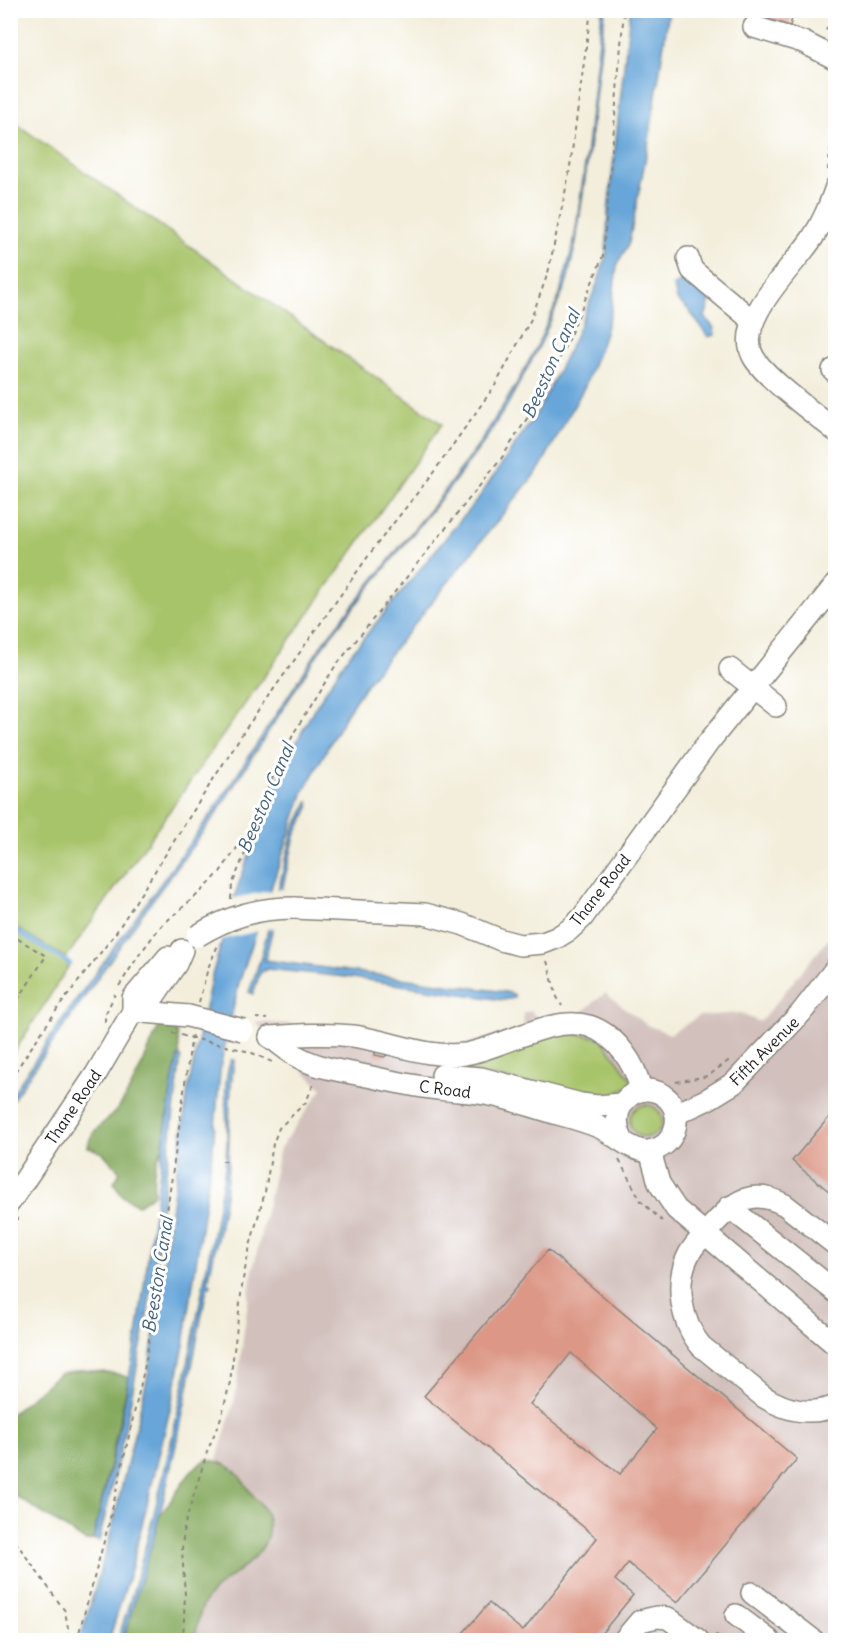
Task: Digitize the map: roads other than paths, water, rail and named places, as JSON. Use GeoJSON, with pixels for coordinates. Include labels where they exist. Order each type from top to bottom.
{"type":"FeatureCollection","features":[{"type":"Feature","properties":{"kind":"street"},"geometry":{"type":"LineString","coordinates":[[754,26],[803,42],[836,59]]}},
{"type":"Feature","properties":{"kind":"street"},"geometry":{"type":"LineString","coordinates":[[833,424],[757,363],[751,352],[749,340],[753,321],[813,237],[824,218],[836,187]]}},
{"type":"Feature","properties":{"kind":"street"},"geometry":{"type":"LineString","coordinates":[[688,258],[692,270],[753,321]]}},
{"type":"Feature","properties":{"kind":"street","name":"Thane Road"},"geometry":{"type":"LineString","coordinates":[[10,1202],[96,1074],[133,1011],[150,1002],[189,943],[223,921],[263,909],[294,908],[425,914],[462,924],[520,945],[543,943],[569,930],[582,918],[752,687],[836,584]]}},
{"type":"Feature","properties":{"kind":"street"},"geometry":{"type":"LineString","coordinates":[[730,669],[776,706]]}},
{"type":"Feature","properties":{"kind":"street","name":"Fifth Avenue"},"geometry":{"type":"LineString","coordinates":[[676,1114],[708,1099],[734,1083],[801,1013],[836,968]]}},
{"type":"Feature","properties":{"kind":"street","name":"C Road"},"geometry":{"type":"LineString","coordinates":[[133,1011],[190,1024],[239,1039],[314,1034],[353,1036],[418,1051],[455,1054],[475,1052],[559,1025],[588,1026],[605,1034],[619,1047],[639,1080],[641,1091]]}},
{"type":"Feature","properties":{"kind":"street","name":"C Road"},"geometry":{"type":"LineString","coordinates":[[270,1037],[312,1051],[430,1073],[481,1078],[589,1105],[621,1104]]}},
{"type":"Feature","properties":{"kind":"street","name":"C Road"},"geometry":{"type":"LineString","coordinates":[[270,1037],[300,1058],[334,1070],[436,1089],[480,1093],[578,1119],[619,1148],[650,1151]]}},
{"type":"Feature","properties":{"kind":"street","name":"C Road"},"geometry":{"type":"LineString","coordinates":[[430,1073],[455,1054]]}},
{"type":"Feature","properties":{"kind":"street"},"geometry":{"type":"LineString","coordinates":[[619,1148],[616,1121],[621,1104],[641,1091],[650,1091],[667,1098],[676,1114],[674,1134],[660,1148],[650,1151],[659,1183],[670,1202],[836,1345]]}},
{"type":"Feature","properties":{"kind":"street"},"geometry":{"type":"LineString","coordinates":[[836,1245],[785,1204],[767,1197],[755,1196],[737,1202],[729,1208],[705,1234],[689,1255],[682,1276],[681,1288],[684,1315],[694,1338],[774,1403],[794,1411],[805,1412],[836,1406]]}},
{"type":"Feature","properties":{"kind":"street"},"geometry":{"type":"LineString","coordinates":[[729,1208],[836,1292]]}},
{"type":"Feature","properties":{"kind":"street"},"geometry":{"type":"LineString","coordinates":[[752,1593],[813,1641]]}},
{"type":"Feature","properties":{"kind":"street"},"geometry":{"type":"LineString","coordinates":[[736,1615],[768,1641]]}},
{"type":"Feature","properties":{"kind":"street"},"geometry":{"type":"LineString","coordinates":[[624,1641],[640,1621],[657,1617],[668,1618],[698,1641]]}},
{"type":"Feature","properties":{"kind":"water"},"geometry":{"type":"Polygon","coordinates":[[[602,11],[605,11],[576,242],[567,282],[541,343],[484,442],[323,646],[214,817],[141,916],[11,1102],[11,1096],[68,1011],[213,811],[324,641],[478,446],[536,348],[559,297],[574,242],[586,158],[602,11]]]}},
{"type":"Feature","properties":{"kind":"water"},"geometry":{"type":"Polygon","coordinates":[[[630,11],[669,11],[649,140],[629,243],[617,266],[611,312],[602,342],[585,386],[540,468],[367,683],[347,713],[304,791],[239,983],[221,1063],[213,1147],[184,1345],[131,1570],[109,1640],[80,1640],[109,1541],[148,1375],[188,1090],[211,979],[236,892],[271,792],[311,714],[344,662],[480,496],[538,411],[574,339],[598,282],[606,256],[608,212],[630,11]]]}},
{"type":"Feature","properties":{"kind":"water"},"geometry":{"type":"Polygon","coordinates":[[[679,282],[688,282],[711,298],[705,317],[714,328],[715,335],[708,337],[688,309],[677,300],[674,286],[679,282]]]}},
{"type":"Feature","properties":{"kind":"water"},"geometry":{"type":"Polygon","coordinates":[[[308,802],[310,806],[295,836],[265,960],[506,992],[514,994],[514,998],[503,1000],[346,977],[267,969],[260,973],[253,994],[249,992],[261,957],[293,831],[308,802]]]}},
{"type":"Feature","properties":{"kind":"water"},"geometry":{"type":"Polygon","coordinates":[[[178,1056],[181,1057],[148,1311],[124,1434],[99,1541],[93,1539],[118,1435],[137,1336],[172,1084],[178,1056]]]}},
{"type":"Feature","properties":{"kind":"water"},"geometry":{"type":"Polygon","coordinates":[[[231,1060],[234,1060],[234,1063],[227,1178],[222,1217],[208,1282],[211,1284],[207,1288],[181,1423],[154,1537],[123,1640],[118,1640],[164,1473],[200,1305],[225,1169],[226,1086],[231,1060]]]}},
{"type":"Feature","properties":{"kind":"waterway"},"geometry":{"type":"LineString","coordinates":[[10,927],[70,964]]}},
{"type":"Feature","properties":{"kind":"water label","name":"Beeston Canal"},"geometry":{"type":"Point","coordinates":[551,364]}},
{"type":"Feature","properties":{"kind":"water label","name":"Beeston Canal"},"geometry":{"type":"Point","coordinates":[266,798]}},
{"type":"Feature","properties":{"kind":"water label","name":"Beeston Canal"},"geometry":{"type":"Point","coordinates":[158,1275]}}]}
